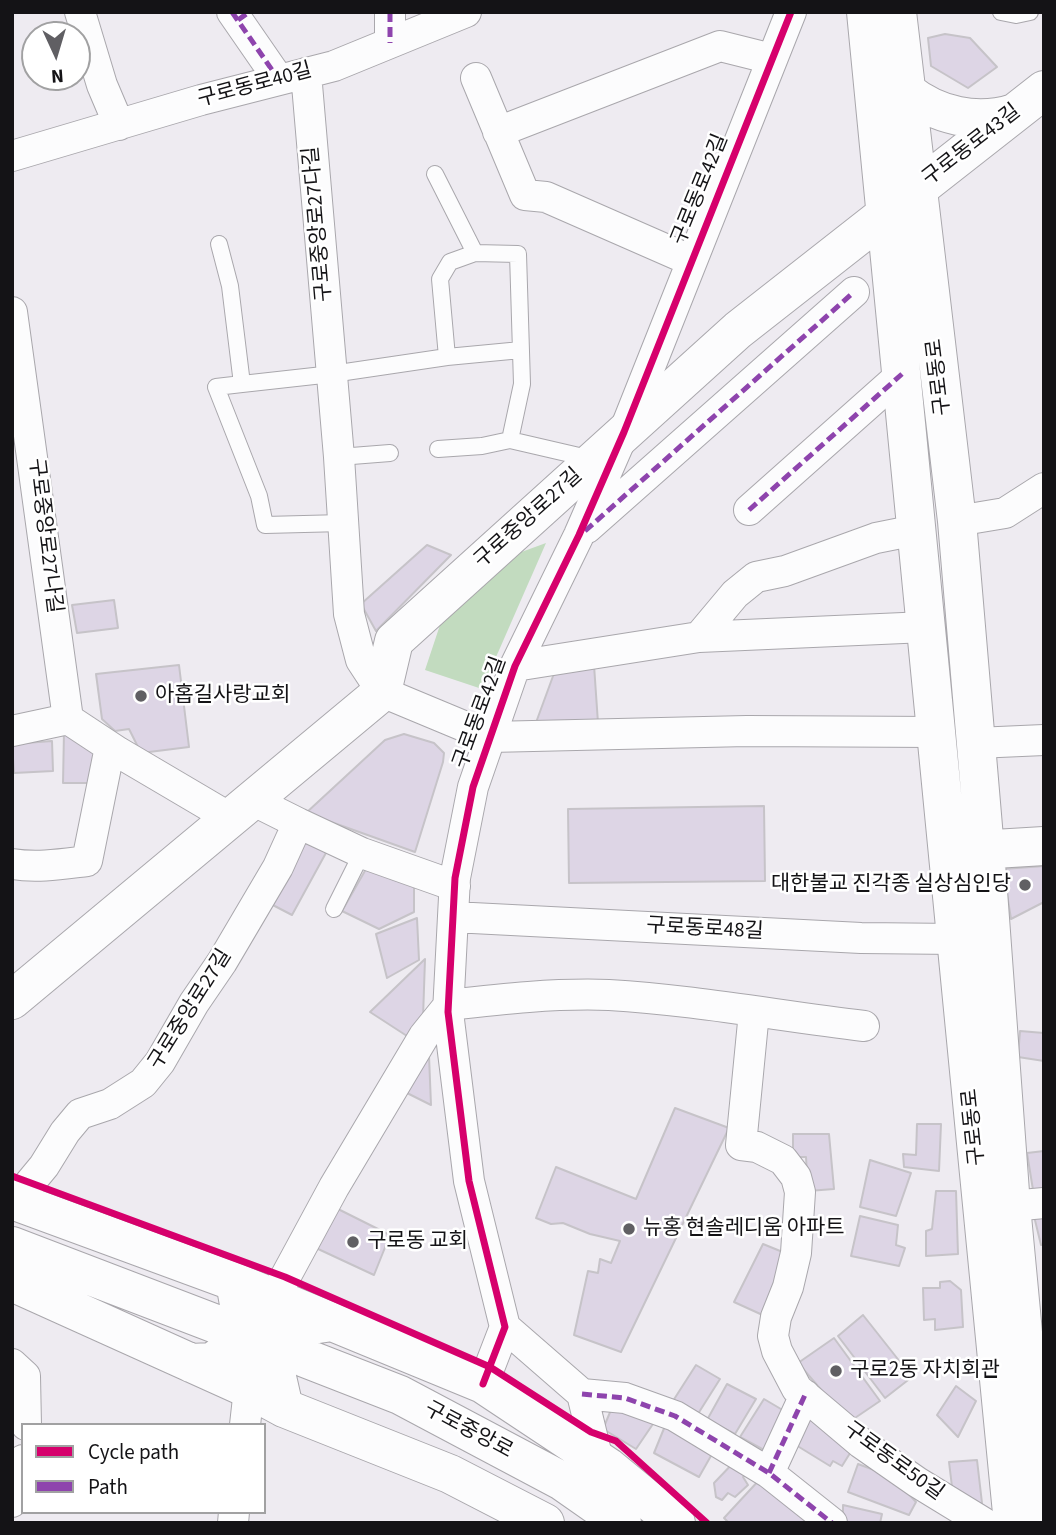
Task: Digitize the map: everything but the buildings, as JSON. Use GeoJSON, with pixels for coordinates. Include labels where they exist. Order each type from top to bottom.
{"type":"FeatureCollection","features":[{"type":"Feature","properties":{"kind":"street"},"geometry":{"type":"LineString","coordinates":[[80,12],[102,85],[119,125]]}},
{"type":"Feature","properties":{"kind":"street"},"geometry":{"type":"LineString","coordinates":[[390,12],[390,43]]}},
{"type":"Feature","properties":{"kind":"street","name":"구로동로40길"},"geometry":{"type":"LineString","coordinates":[[12,156],[334,66],[466,12]]}},
{"type":"Feature","properties":{"kind":"street","name":"구로동로42길"},"geometry":{"type":"LineString","coordinates":[[505,1327],[469,1181],[449,1005],[454,886],[473,787],[516,666],[579,535],[624,432],[791,12]]}},
{"type":"Feature","properties":{"kind":"street","name":"구로동로"},"geometry":{"type":"LineString","coordinates":[[866,12],[957,521],[976,743],[957,939],[1013,1523]]}},
{"type":"Feature","properties":{"kind":"street","name":"구로동로"},"geometry":{"type":"LineString","coordinates":[[897,12],[906,91],[901,202],[902,374],[916,530],[936,732],[967,851],[1027,1204],[1041,1523]]}},
{"type":"Feature","properties":{"kind":"street"},"geometry":{"type":"LineString","coordinates":[[240,15],[293,76]]}},
{"type":"Feature","properties":{"kind":"street"},"geometry":{"type":"LineString","coordinates":[[499,132],[720,46],[772,59]]}},
{"type":"Feature","properties":{"kind":"street","name":"구로중앙로27다길"},"geometry":{"type":"LineString","coordinates":[[293,76],[332,374],[349,614],[361,660],[382,692]]}},
{"type":"Feature","properties":{"kind":"street","name":"구로동로42길"},"geometry":{"type":"LineString","coordinates":[[476,78],[525,195],[546,197],[692,261]]}},
{"type":"Feature","properties":{"kind":"street","name":"구로동로43길"},"geometry":{"type":"LineString","coordinates":[[901,202],[1044,90]]}},
{"type":"Feature","properties":{"kind":"street"},"geometry":{"type":"LineString","coordinates":[[906,91],[929,106],[971,119],[998,118],[1014,113]]}},
{"type":"Feature","properties":{"kind":"street","name":"구로중앙로27길"},"geometry":{"type":"LineString","coordinates":[[382,692],[392,643],[738,330],[901,202]]}},
{"type":"Feature","properties":{"kind":"street"},"geometry":{"type":"LineString","coordinates":[[579,535],[854,292]]}},
{"type":"Feature","properties":{"kind":"street","name":"구로중앙로27나길"},"geometry":{"type":"LineString","coordinates":[[12,312],[68,719]]}},
{"type":"Feature","properties":{"kind":"street","name":"구로동로"},"geometry":{"type":"LineString","coordinates":[[749,510],[902,374]]}},
{"type":"Feature","properties":{"kind":"street"},"geometry":{"type":"LineString","coordinates":[[957,521],[1005,513],[1044,488]]}},
{"type":"Feature","properties":{"kind":"street"},"geometry":{"type":"LineString","coordinates":[[699,637],[735,594],[756,578],[785,571],[876,538],[916,530]]}},
{"type":"Feature","properties":{"kind":"street"},"geometry":{"type":"LineString","coordinates":[[516,666],[699,637],[926,627]]}},
{"type":"Feature","properties":{"kind":"street"},"geometry":{"type":"LineString","coordinates":[[12,1000],[382,692],[490,737],[747,731],[936,732]]}},
{"type":"Feature","properties":{"kind":"street"},"geometry":{"type":"LineString","coordinates":[[12,731],[68,719],[110,747],[241,809],[298,823],[362,853],[454,886]]}},
{"type":"Feature","properties":{"kind":"street"},"geometry":{"type":"LineString","coordinates":[[976,743],[1044,740]]}},
{"type":"Feature","properties":{"kind":"street"},"geometry":{"type":"LineString","coordinates":[[12,864],[47,866],[87,861],[110,747]]}},
{"type":"Feature","properties":{"kind":"street","name":"구로중앙로27길"},"geometry":{"type":"LineString","coordinates":[[14,1201],[44,1166],[80,1114],[110,1104],[143,1083],[160,1062],[278,867],[298,823]]}},
{"type":"Feature","properties":{"kind":"street"},"geometry":{"type":"LineString","coordinates":[[967,851],[1044,846]]}},
{"type":"Feature","properties":{"kind":"street","name":"구로동로48길"},"geometry":{"type":"LineString","coordinates":[[453,917],[860,938],[957,939]]}},
{"type":"Feature","properties":{"kind":"street"},"geometry":{"type":"LineString","coordinates":[[247,1407],[274,1298],[334,1187],[424,1036],[449,1005],[532,996],[608,995],[864,1026]]}},
{"type":"Feature","properties":{"kind":"street","name":"구로동로50길"},"geometry":{"type":"LineString","coordinates":[[754,1012],[741,1145],[757,1147],[783,1160],[796,1177],[800,1192],[796,1253],[788,1287],[776,1317],[773,1336],[782,1361],[797,1389],[861,1443],[917,1482],[984,1523]]}},
{"type":"Feature","properties":{"kind":"street"},"geometry":{"type":"LineString","coordinates":[[14,1201],[235,1282],[483,1384],[598,1460],[676,1523]]}},
{"type":"Feature","properties":{"kind":"street"},"geometry":{"type":"LineString","coordinates":[[12,1246],[216,1324]]}},
{"type":"Feature","properties":{"kind":"street"},"geometry":{"type":"LineString","coordinates":[[12,1282],[191,1363],[247,1407],[284,1408],[450,1474],[545,1523]]}},
{"type":"Feature","properties":{"kind":"street"},"geometry":{"type":"LineString","coordinates":[[191,1363],[212,1362],[232,1348],[242,1321],[235,1282]]}},
{"type":"Feature","properties":{"kind":"street"},"geometry":{"type":"LineString","coordinates":[[284,1408],[275,1364],[291,1328],[332,1322]]}},
{"type":"Feature","properties":{"kind":"street"},"geometry":{"type":"LineString","coordinates":[[483,1384],[505,1327],[582,1394],[598,1460]]}},
{"type":"Feature","properties":{"kind":"street","name":"구로중앙로"},"geometry":{"type":"LineString","coordinates":[[305,1359],[400,1395],[562,1481],[622,1523]]}},
{"type":"Feature","properties":{"kind":"street"},"geometry":{"type":"LineString","coordinates":[[12,1364],[25,1376],[26,1423]]}},
{"type":"Feature","properties":{"kind":"street"},"geometry":{"type":"LineString","coordinates":[[582,1394],[625,1398],[675,1416],[769,1473],[832,1523]]}},
{"type":"Feature","properties":{"kind":"street"},"geometry":{"type":"LineString","coordinates":[[769,1473],[805,1395]]}},
{"type":"Feature","properties":{"kind":"street"},"geometry":{"type":"LineString","coordinates":[[12,1502],[21,1468]]}},
{"type":"Feature","properties":{"kind":"lane"},"geometry":{"type":"LineString","coordinates":[[435,174],[475,253]]}},
{"type":"Feature","properties":{"kind":"lane"},"geometry":{"type":"LineString","coordinates":[[219,244],[230,286],[242,384]]}},
{"type":"Feature","properties":{"kind":"lane"},"geometry":{"type":"LineString","coordinates":[[447,357],[440,279],[450,262],[475,253],[518,254],[522,384],[510,440]]}},
{"type":"Feature","properties":{"kind":"lane"},"geometry":{"type":"LineString","coordinates":[[343,523],[265,525],[259,496],[216,387],[521,350]]}},
{"type":"Feature","properties":{"kind":"lane"},"geometry":{"type":"LineString","coordinates":[[438,449],[482,446],[510,440],[594,460]]}},
{"type":"Feature","properties":{"kind":"lane"},"geometry":{"type":"LineString","coordinates":[[339,457],[390,453]]}},
{"type":"Feature","properties":{"kind":"lane"},"geometry":{"type":"LineString","coordinates":[[334,909],[362,853]]}},
{"type":"Feature","properties":{"kind":"green space"},"geometry":{"type":"Polygon","coordinates":[[[546,543],[482,689],[425,670],[441,622],[505,558],[546,543]]]}},
{"type":"Feature","properties":{"kind":"marked path"},"geometry":{"type":"LineString","coordinates":[[232,12],[279,80]]}},
{"type":"Feature","properties":{"kind":"marked path"},"geometry":{"type":"LineString","coordinates":[[238,20],[249,12]]}},
{"type":"Feature","properties":{"kind":"marked path"},"geometry":{"type":"LineString","coordinates":[[390,12],[390,43]]}},
{"type":"Feature","properties":{"kind":"marked path"},"geometry":{"type":"LineString","coordinates":[[585,531],[854,292]]}},
{"type":"Feature","properties":{"kind":"marked path"},"geometry":{"type":"LineString","coordinates":[[749,510],[902,374]]}},
{"type":"Feature","properties":{"kind":"marked path"},"geometry":{"type":"LineString","coordinates":[[582,1394],[625,1398],[675,1416],[769,1473],[832,1523]]}},
{"type":"Feature","properties":{"kind":"marked path"},"geometry":{"type":"LineString","coordinates":[[769,1473],[805,1395]]}},
{"type":"Feature","properties":{"kind":"cycle path"},"geometry":{"type":"LineString","coordinates":[[483,1384],[505,1327],[469,1181],[448,1012],[455,878],[473,787],[515,666],[579,535],[624,432],[791,12]]}},
{"type":"Feature","properties":{"kind":"cycle path"},"geometry":{"type":"LineString","coordinates":[[12,1176],[285,1277],[490,1367],[591,1432],[616,1441],[707,1523]]}},
{"type":"Feature","properties":{"kind":"place","name":"아홉길사랑교회"},"geometry":{"type":"Point","coordinates":[141,696]}},
{"type":"Feature","properties":{"kind":"place","name":"대한불교 진각종 실상심인당"},"geometry":{"type":"Point","coordinates":[1025,885]}},
{"type":"Feature","properties":{"kind":"place","name":"뉴홍 현솔레디움 아파트"},"geometry":{"type":"Point","coordinates":[629,1229]}},
{"type":"Feature","properties":{"kind":"place","name":"구로동 교회"},"geometry":{"type":"Point","coordinates":[353,1242]}},
{"type":"Feature","properties":{"kind":"place","name":"구로2동 자치회관"},"geometry":{"type":"Point","coordinates":[836,1371]}}]}
